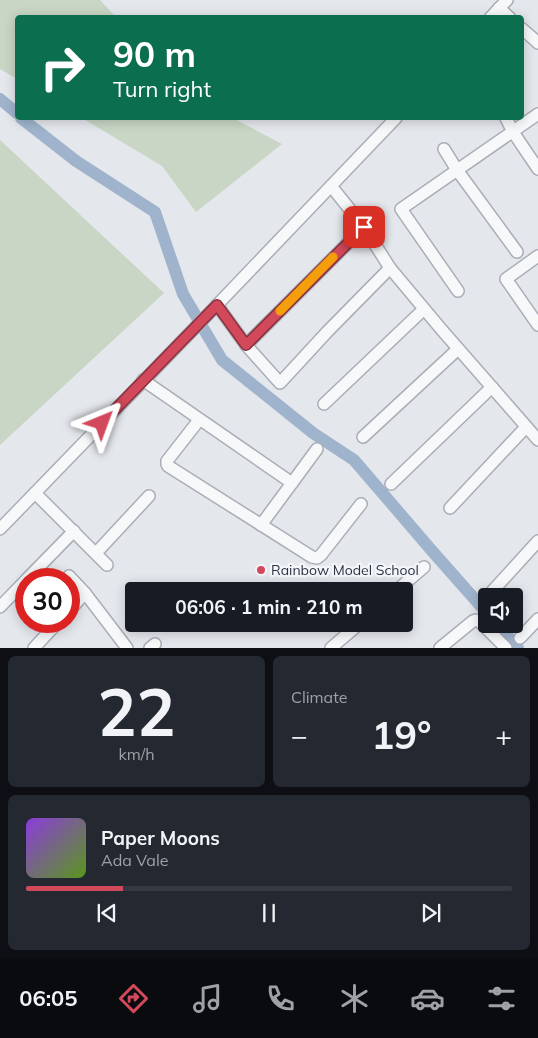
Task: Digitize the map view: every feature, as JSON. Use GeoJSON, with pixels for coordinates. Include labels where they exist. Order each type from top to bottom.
{"type":"FeatureCollection","features":[{"type":"Feature","properties":{"kind":"street"},"geometry":{"type":"LineString","coordinates":[[493,15],[503,4]]}},
{"type":"Feature","properties":{"kind":"street"},"geometry":{"type":"LineString","coordinates":[[524,31],[538,43]]}},
{"type":"Feature","properties":{"kind":"street"},"geometry":{"type":"LineString","coordinates":[[458,291],[401,209],[538,114]]}},
{"type":"Feature","properties":{"kind":"street"},"geometry":{"type":"LineString","coordinates":[[0,529],[394,120]]}},
{"type":"Feature","properties":{"kind":"street"},"geometry":{"type":"LineString","coordinates":[[507,120],[538,169]]}},
{"type":"Feature","properties":{"kind":"street"},"geometry":{"type":"LineString","coordinates":[[444,149],[457,170],[517,252]]}},
{"type":"Feature","properties":{"kind":"street"},"geometry":{"type":"LineString","coordinates":[[331,186],[364,227],[390,268],[538,440]]}},
{"type":"Feature","properties":{"kind":"street"},"geometry":{"type":"LineString","coordinates":[[246,345],[364,227]]}},
{"type":"Feature","properties":{"kind":"street"},"geometry":{"type":"LineString","coordinates":[[538,256],[506,279],[538,325]]}},
{"type":"Feature","properties":{"kind":"street"},"geometry":{"type":"LineString","coordinates":[[217,305],[246,345],[280,382],[390,268]]}},
{"type":"Feature","properties":{"kind":"street"},"geometry":{"type":"LineString","coordinates":[[324,404],[424,309]]}},
{"type":"Feature","properties":{"kind":"street"},"geometry":{"type":"LineString","coordinates":[[363,437],[458,349]]}},
{"type":"Feature","properties":{"kind":"street"},"geometry":{"type":"LineString","coordinates":[[143,380],[292,483]]}},
{"type":"Feature","properties":{"kind":"street"},"geometry":{"type":"LineString","coordinates":[[391,484],[492,387]]}},
{"type":"Feature","properties":{"kind":"street"},"geometry":{"type":"LineString","coordinates":[[199,420],[167,460],[168,466],[312,557],[317,558],[321,555],[361,504]]}},
{"type":"Feature","properties":{"kind":"street"},"geometry":{"type":"LineString","coordinates":[[450,508],[526,427]]}},
{"type":"Feature","properties":{"kind":"street"},"geometry":{"type":"LineString","coordinates":[[261,525],[317,449]]}},
{"type":"Feature","properties":{"kind":"street"},"geometry":{"type":"LineString","coordinates":[[35,493],[107,565]]}},
{"type":"Feature","properties":{"kind":"street"},"geometry":{"type":"LineString","coordinates":[[96,554],[149,496]]}},
{"type":"Feature","properties":{"kind":"street"},"geometry":{"type":"LineString","coordinates":[[38,568],[74,531]]}},
{"type":"Feature","properties":{"kind":"street"},"geometry":{"type":"LineString","coordinates":[[495,588],[538,541]]}},
{"type":"Feature","properties":{"kind":"street"},"geometry":{"type":"LineString","coordinates":[[406,582],[424,567]]}},
{"type":"Feature","properties":{"kind":"street"},"geometry":{"type":"LineString","coordinates":[[80,588],[127,648]]}},
{"type":"Feature","properties":{"kind":"street"},"geometry":{"type":"LineString","coordinates":[[0,607],[15,591]]}},
{"type":"Feature","properties":{"kind":"street"},"geometry":{"type":"LineString","coordinates":[[80,599],[85,593]]}},
{"type":"Feature","properties":{"kind":"street"},"geometry":{"type":"LineString","coordinates":[[520,638],[538,619]]}},
{"type":"Feature","properties":{"kind":"street"},"geometry":{"type":"LineString","coordinates":[[440,648],[476,620],[506,648]]}},
{"type":"Feature","properties":{"kind":"street"},"geometry":{"type":"LineString","coordinates":[[331,648],[350,632]]}},
{"type":"Feature","properties":{"kind":"street"},"geometry":{"type":"LineString","coordinates":[[34,648],[48,633]]}},
{"type":"Feature","properties":{"kind":"street"},"geometry":{"type":"LineString","coordinates":[[43,639],[51,648]]}},
{"type":"Feature","properties":{"kind":"green space"},"geometry":{"type":"Polygon","coordinates":[[[0,0],[100,0],[114,15],[15,15],[15,78],[0,69],[0,0]]]}},
{"type":"Feature","properties":{"kind":"green space"},"geometry":{"type":"Polygon","coordinates":[[[85,120],[237,120],[282,144],[196,212],[162,166],[85,120]]]}},
{"type":"Feature","properties":{"kind":"green space"},"geometry":{"type":"Polygon","coordinates":[[[0,140],[164,293],[0,445],[0,140]]]}},
{"type":"Feature","properties":{"kind":"waterway"},"geometry":{"type":"LineString","coordinates":[[0,99],[15,112]]}},
{"type":"Feature","properties":{"kind":"waterway"},"geometry":{"type":"LineString","coordinates":[[24,120],[76,161],[155,212],[183,294],[222,360],[313,433],[354,460],[478,603]]}},
{"type":"Feature","properties":{"kind":"waterway"},"geometry":{"type":"LineString","coordinates":[[505,633],[518,648]]}},
{"type":"Feature","properties":{"kind":"slow traffic"},"geometry":{"type":"LineString","coordinates":[[280,311],[333,257]]}},
{"type":"Feature","properties":{"kind":"place","name":"Rainbow Model School"},"geometry":{"type":"Point","coordinates":[261,570]}},
{"type":"Feature","properties":{"kind":"route"},"geometry":{"type":"LineString","coordinates":[[102,423],[217,305],[246,345],[364,227]]}}]}
